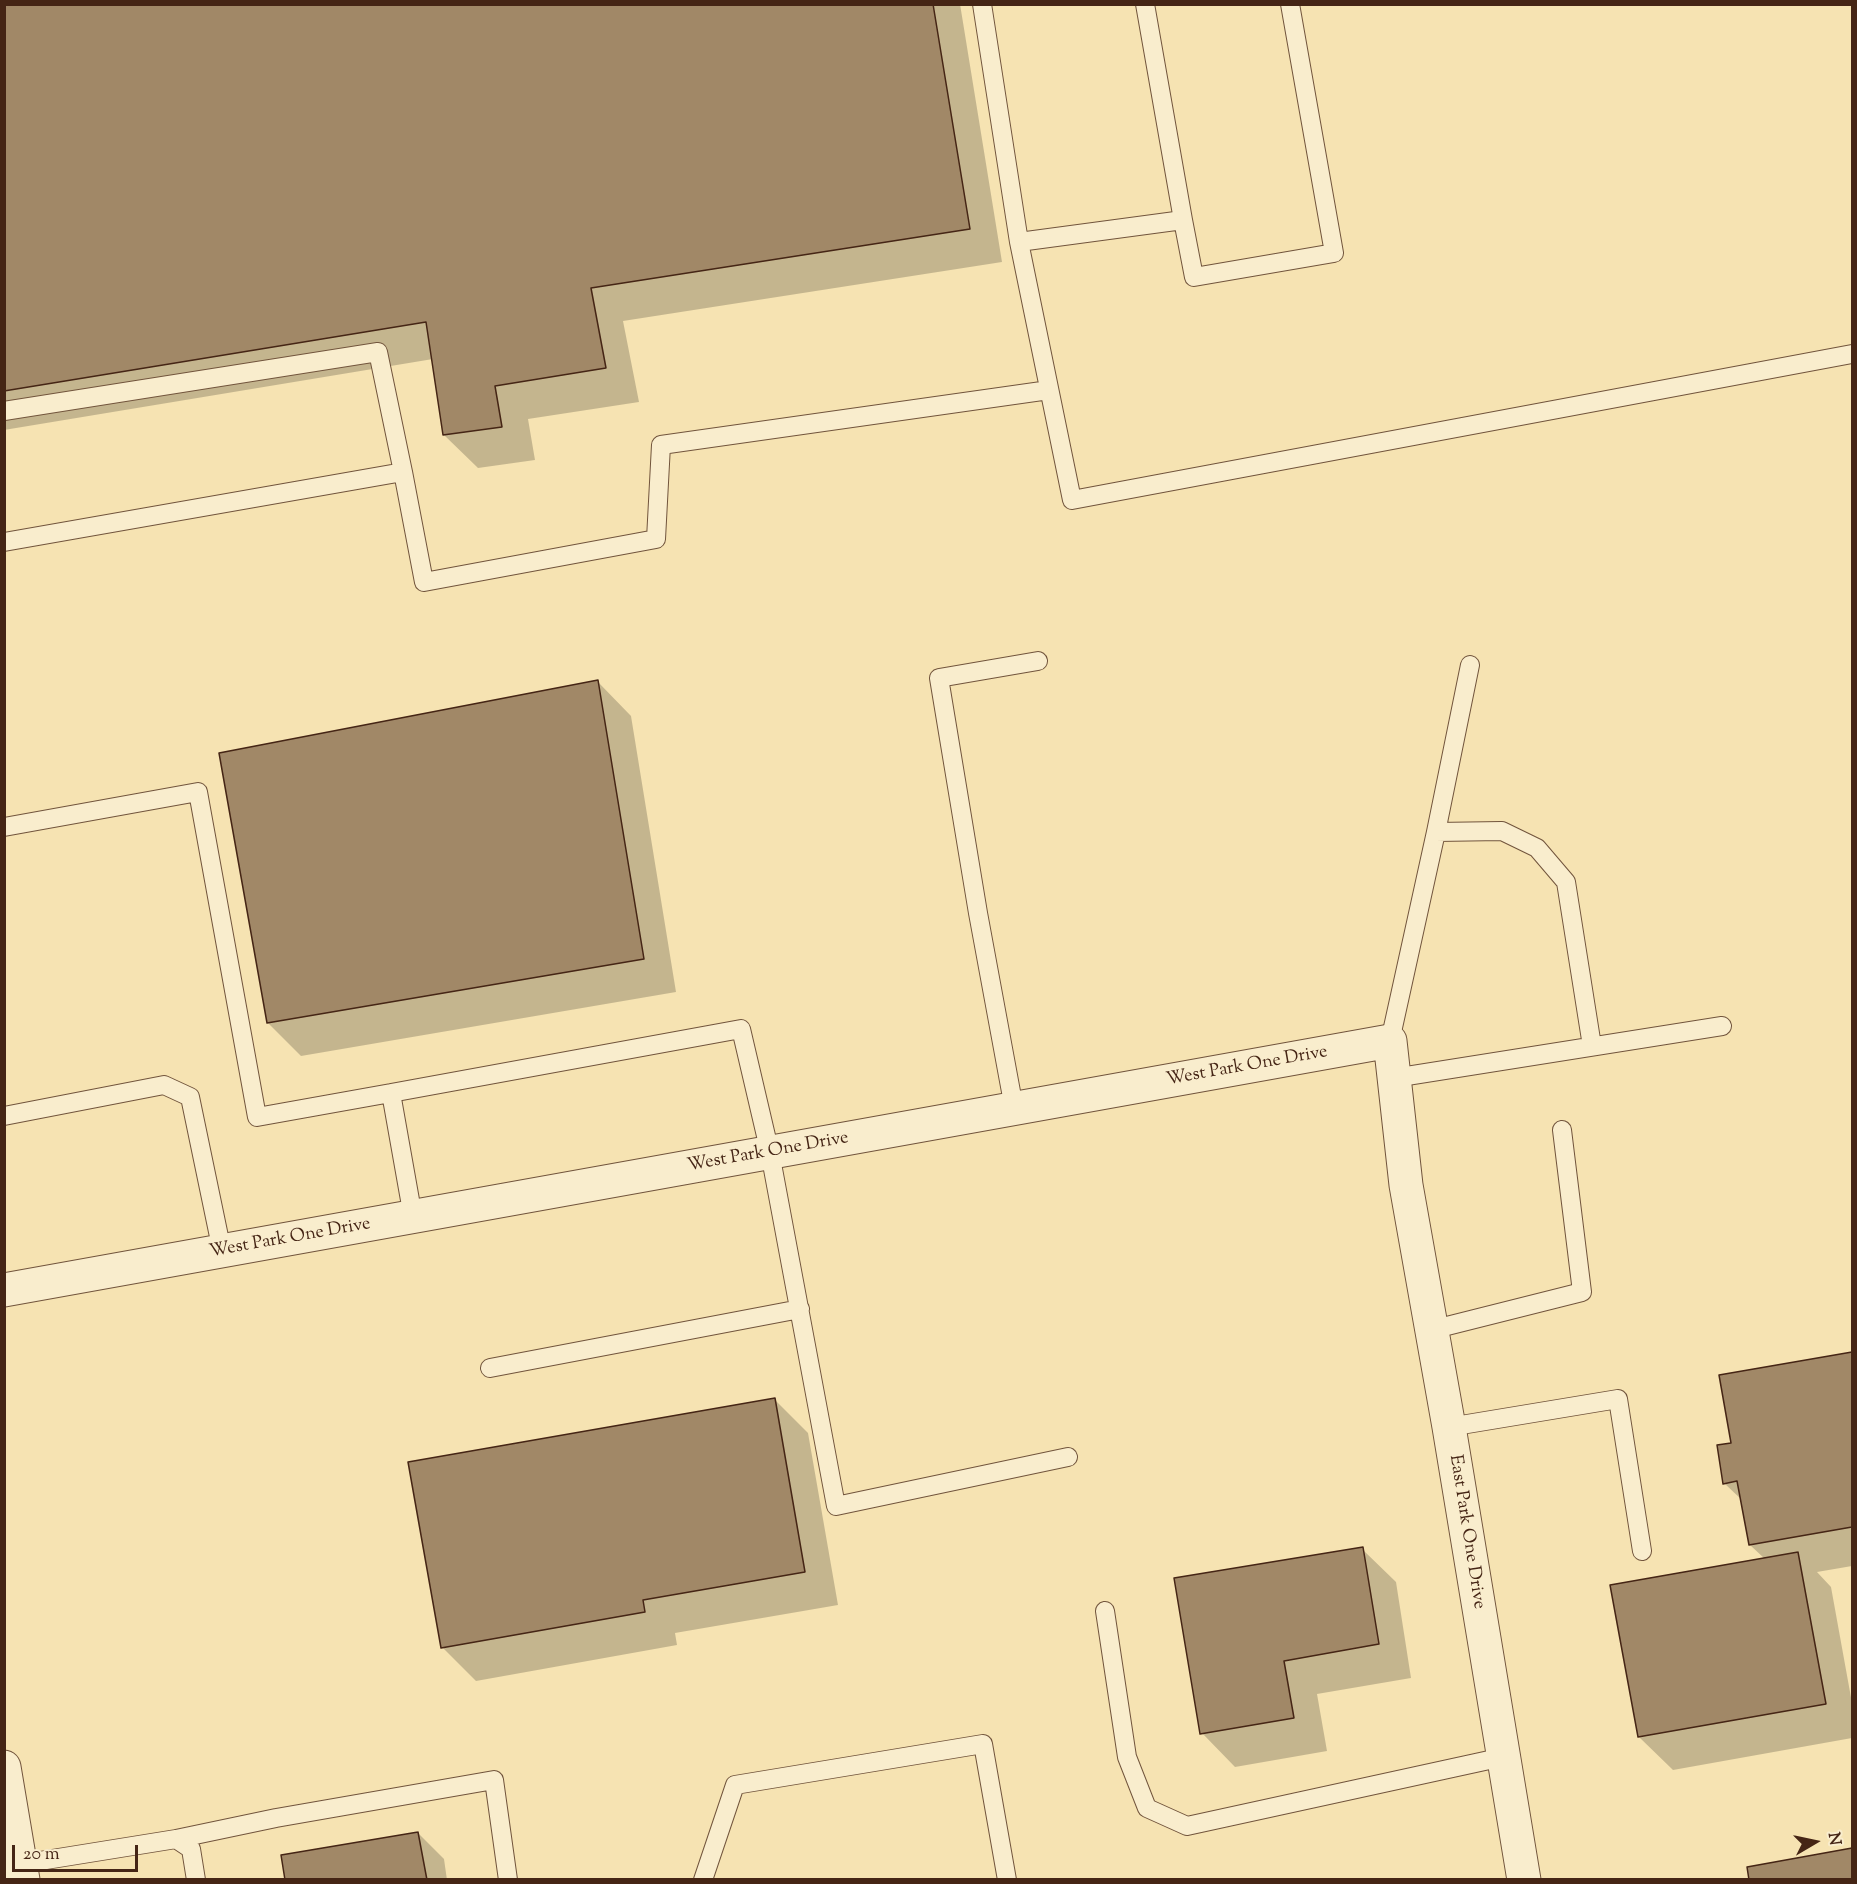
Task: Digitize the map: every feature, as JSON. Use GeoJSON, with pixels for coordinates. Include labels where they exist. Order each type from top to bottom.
{"type":"FeatureCollection","features":[{"type":"Feature","properties":{"kind":"street","name":"West Park One Drive"},"geometry":{"type":"LineString","coordinates":[[4,1290],[1390,1041]]}},
{"type":"Feature","properties":{"kind":"street"},"geometry":{"type":"LineString","coordinates":[[1390,1041],[1394,1078]]}},
{"type":"Feature","properties":{"kind":"street","name":"East Park One Drive"},"geometry":{"type":"LineString","coordinates":[[1394,1078],[1406,1185],[1449,1427],[1524,1880]]}},
{"type":"Feature","properties":{"kind":"street"},"geometry":{"type":"LineString","coordinates":[[4,1767],[22,1872]]}},
{"type":"Feature","properties":{"kind":"lane"},"geometry":{"type":"LineString","coordinates":[[982,4],[1019,242],[1072,500],[1852,354]]}},
{"type":"Feature","properties":{"kind":"lane"},"geometry":{"type":"LineString","coordinates":[[1145,4],[1194,277],[1334,253],[1290,4]]}},
{"type":"Feature","properties":{"kind":"lane"},"geometry":{"type":"LineString","coordinates":[[1019,242],[1183,220]]}},
{"type":"Feature","properties":{"kind":"lane"},"geometry":{"type":"LineString","coordinates":[[4,411],[378,352],[404,472],[424,582],[656,539],[661,445],[1049,390]]}},
{"type":"Feature","properties":{"kind":"lane"},"geometry":{"type":"LineString","coordinates":[[4,542],[404,472]]}},
{"type":"Feature","properties":{"kind":"lane"},"geometry":{"type":"LineString","coordinates":[[1014,1108],[978,913],[939,678],[1038,661]]}},
{"type":"Feature","properties":{"kind":"lane"},"geometry":{"type":"LineString","coordinates":[[1390,1041],[1470,665]]}},
{"type":"Feature","properties":{"kind":"lane"},"geometry":{"type":"LineString","coordinates":[[4,827],[198,792],[257,1117],[741,1029],[770,1153],[836,1506],[1068,1457]]}},
{"type":"Feature","properties":{"kind":"lane"},"geometry":{"type":"LineString","coordinates":[[1436,832],[1502,831],[1537,848],[1566,882],[1592,1046]]}},
{"type":"Feature","properties":{"kind":"lane"},"geometry":{"type":"LineString","coordinates":[[1394,1078],[1722,1026]]}},
{"type":"Feature","properties":{"kind":"lane"},"geometry":{"type":"LineString","coordinates":[[4,1116],[164,1085],[190,1097],[222,1251]]}},
{"type":"Feature","properties":{"kind":"lane"},"geometry":{"type":"LineString","coordinates":[[392,1093],[413,1217]]}},
{"type":"Feature","properties":{"kind":"lane"},"geometry":{"type":"LineString","coordinates":[[1431,1330],[1582,1292],[1562,1130]]}},
{"type":"Feature","properties":{"kind":"lane"},"geometry":{"type":"LineString","coordinates":[[490,1368],[800,1309]]}},
{"type":"Feature","properties":{"kind":"lane"},"geometry":{"type":"LineString","coordinates":[[1449,1427],[1617,1399],[1642,1551]]}},
{"type":"Feature","properties":{"kind":"lane"},"geometry":{"type":"LineString","coordinates":[[1105,1611],[1127,1758],[1147,1808],[1187,1826],[1503,1757]]}},
{"type":"Feature","properties":{"kind":"lane"},"geometry":{"type":"LineString","coordinates":[[703,1880],[735,1785],[983,1744],[1007,1880]]}},
{"type":"Feature","properties":{"kind":"lane"},"geometry":{"type":"LineString","coordinates":[[22,1872],[276,1818],[494,1780],[508,1880]]}},
{"type":"Feature","properties":{"kind":"lane"},"geometry":{"type":"LineString","coordinates":[[176,1839],[191,1849],[196,1880]]}},
{"type":"Feature","properties":{"kind":"building"},"geometry":{"type":"Polygon","coordinates":[[[4,4],[933,4],[970,229],[591,288],[606,368],[495,386],[502,427],[443,435],[426,322],[4,391],[4,4]]]}},
{"type":"Feature","properties":{"kind":"building"},"geometry":{"type":"Polygon","coordinates":[[[598,680],[644,959],[267,1023],[219,753],[598,680]]]}},
{"type":"Feature","properties":{"kind":"building"},"geometry":{"type":"Polygon","coordinates":[[[1852,1352],[1852,1527],[1749,1545],[1737,1481],[1723,1484],[1717,1445],[1731,1443],[1719,1375],[1852,1352]]]}},
{"type":"Feature","properties":{"kind":"building"},"geometry":{"type":"Polygon","coordinates":[[[775,1398],[805,1572],[643,1600],[645,1612],[441,1648],[408,1462],[775,1398]]]}},
{"type":"Feature","properties":{"kind":"building"},"geometry":{"type":"Polygon","coordinates":[[[1363,1547],[1379,1644],[1284,1661],[1294,1718],[1200,1734],[1174,1578],[1363,1547]]]}},
{"type":"Feature","properties":{"kind":"building"},"geometry":{"type":"Polygon","coordinates":[[[1798,1552],[1826,1704],[1638,1737],[1610,1585],[1798,1552]]]}},
{"type":"Feature","properties":{"kind":"building"},"geometry":{"type":"Polygon","coordinates":[[[418,1832],[427,1880],[285,1880],[281,1855],[418,1832]]]}},
{"type":"Feature","properties":{"kind":"building"},"geometry":{"type":"Polygon","coordinates":[[[1852,1848],[1852,1880],[1749,1880],[1747,1867],[1852,1848]]]}}]}
